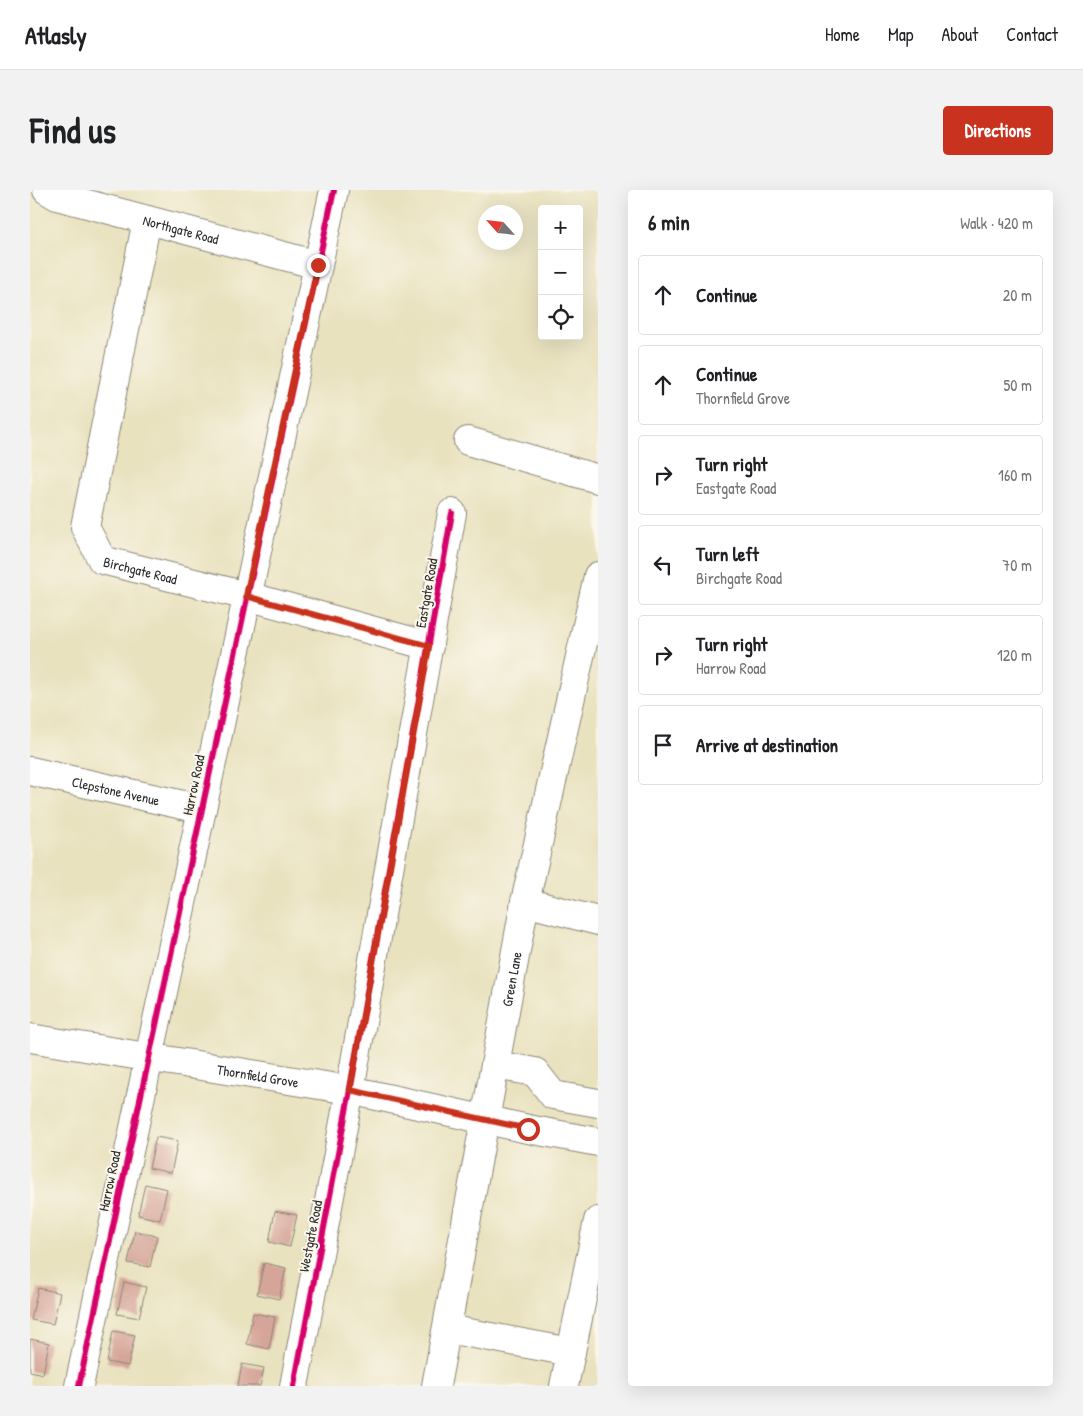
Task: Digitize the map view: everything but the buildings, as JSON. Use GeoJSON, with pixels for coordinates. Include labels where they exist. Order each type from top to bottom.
{"type":"FeatureCollection","features":[{"type":"Feature","properties":{"kind":"street","name":"Northgate Road"},"geometry":{"type":"LineString","coordinates":[[47,190],[57,196],[318,265]]}},
{"type":"Feature","properties":{"kind":"street","name":"Harrow Road"},"geometry":{"type":"LineString","coordinates":[[79,1386],[334,190]]}},
{"type":"Feature","properties":{"kind":"street","name":"Birchgate Road"},"geometry":{"type":"LineString","coordinates":[[147,220],[85,527],[102,560],[246,596],[429,646]]}},
{"type":"Feature","properties":{"kind":"street"},"geometry":{"type":"LineString","coordinates":[[468,441],[598,479]]}},
{"type":"Feature","properties":{"kind":"street","name":"Eastgate Road"},"geometry":{"type":"LineString","coordinates":[[350,1090],[452,513]]}},
{"type":"Feature","properties":{"kind":"street","name":"Green Lane"},"geometry":{"type":"LineString","coordinates":[[436,1386],[525,902],[598,576]]}},
{"type":"Feature","properties":{"kind":"street","name":"Clepstone Avenue"},"geometry":{"type":"LineString","coordinates":[[30,771],[201,808]]}},
{"type":"Feature","properties":{"kind":"street"},"geometry":{"type":"LineString","coordinates":[[525,902],[598,921]]}},
{"type":"Feature","properties":{"kind":"street","name":"Thornfield Grove"},"geometry":{"type":"LineString","coordinates":[[30,1038],[350,1090],[528,1129],[598,1142]]}},
{"type":"Feature","properties":{"kind":"street"},"geometry":{"type":"LineString","coordinates":[[495,1064],[535,1072],[553,1094],[598,1103]]}},
{"type":"Feature","properties":{"kind":"street","name":"Westgate Road"},"geometry":{"type":"LineString","coordinates":[[294,1386],[350,1090]]}},
{"type":"Feature","properties":{"kind":"street"},"geometry":{"type":"LineString","coordinates":[[564,1386],[598,1221]]}},
{"type":"Feature","properties":{"kind":"street"},"geometry":{"type":"LineString","coordinates":[[447,1329],[571,1352]]}},
{"type":"Feature","properties":{"kind":"cycle path"},"geometry":{"type":"LineString","coordinates":[[79,1386],[334,190]]}},
{"type":"Feature","properties":{"kind":"cycle path"},"geometry":{"type":"LineString","coordinates":[[294,1386],[350,1090],[452,513]]}},
{"type":"Feature","properties":{"kind":"route"},"geometry":{"type":"LineString","coordinates":[[318,265],[246,596],[429,646],[350,1090],[528,1129]]}}]}
